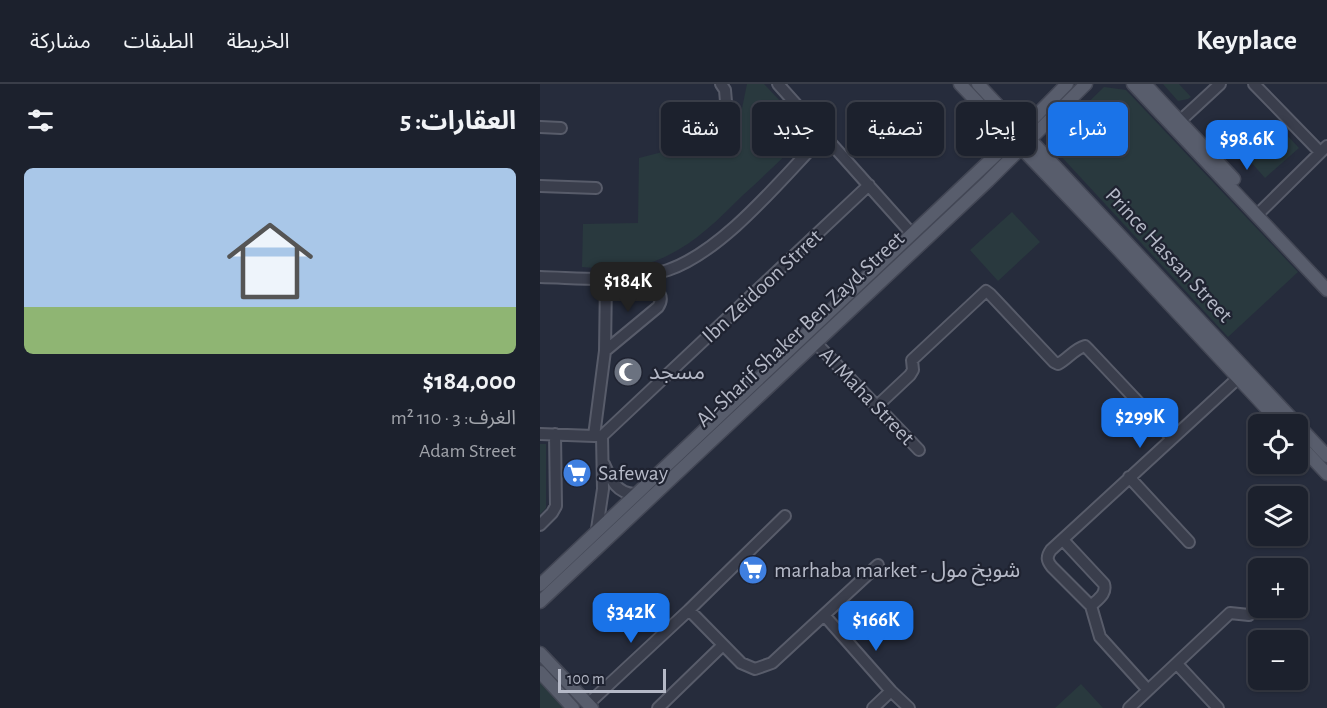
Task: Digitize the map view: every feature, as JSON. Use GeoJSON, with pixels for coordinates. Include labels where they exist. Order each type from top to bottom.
{"type":"FeatureCollection","features":[{"type":"Feature","properties":{"kind":"main road","name":"Prince Hassan Street"},"geometry":{"type":"LineString","coordinates":[[960,84],[982,102]]}},
{"type":"Feature","properties":{"kind":"main road","name":"Prince Hassan Street"},"geometry":{"type":"LineString","coordinates":[[978,84],[990,102]]}},
{"type":"Feature","properties":{"kind":"main road","name":"Al-Sharif Shaker Ben Zayd Street"},"geometry":{"type":"LineString","coordinates":[[1044,117],[1067,84]]}},
{"type":"Feature","properties":{"kind":"main road","name":"Al-Sharif Shaker Ben Zayd Street"},"geometry":{"type":"LineString","coordinates":[[1036,125],[1086,84]]}},
{"type":"Feature","properties":{"kind":"main road"},"geometry":{"type":"LineString","coordinates":[[1137,84],[1180,121],[1327,290]]}},
{"type":"Feature","properties":{"kind":"main road"},"geometry":{"type":"LineString","coordinates":[[1137,84],[1259,212],[1327,278]]}},
{"type":"Feature","properties":{"kind":"main road"},"geometry":{"type":"LineString","coordinates":[[1000,170],[1018,163],[1043,160],[1046,138],[1044,117],[1036,117]]}},
{"type":"Feature","properties":{"kind":"main road","name":"Prince Hassan Street"},"geometry":{"type":"LineString","coordinates":[[1036,153],[1189,317],[1327,456]]}},
{"type":"Feature","properties":{"kind":"main road","name":"Al-Sharif Shaker Ben Zayd Street"},"geometry":{"type":"LineString","coordinates":[[540,602],[816,343],[912,234],[995,156]]}},
{"type":"Feature","properties":{"kind":"main road","name":"Al-Sharif Shaker Ben Zayd Street"},"geometry":{"type":"LineString","coordinates":[[541,584],[692,440],[1000,170],[1009,156]]}},
{"type":"Feature","properties":{"kind":"main road","name":"Prince Hassan Street"},"geometry":{"type":"LineString","coordinates":[[1189,317],[1237,379],[1271,414]]}},
{"type":"Feature","properties":{"kind":"main road"},"geometry":{"type":"LineString","coordinates":[[692,440],[701,450]]}},
{"type":"Feature","properties":{"kind":"main road"},"geometry":{"type":"LineString","coordinates":[[1308,454],[1327,474]]}},
{"type":"Feature","properties":{"kind":"main road"},"geometry":{"type":"LineString","coordinates":[[540,653],[591,704]]}},
{"type":"Feature","properties":{"kind":"main road"},"geometry":{"type":"LineString","coordinates":[[540,672],[573,708]]}},
{"type":"Feature","properties":{"kind":"street"},"geometry":{"type":"LineString","coordinates":[[721,84],[725,90],[726,102]]}},
{"type":"Feature","properties":{"kind":"street"},"geometry":{"type":"LineString","coordinates":[[778,84],[794,102]]}},
{"type":"Feature","properties":{"kind":"street"},"geometry":{"type":"LineString","coordinates":[[1180,121],[1220,84]]}},
{"type":"Feature","properties":{"kind":"street"},"geometry":{"type":"LineString","coordinates":[[1254,84],[1324,149],[1259,212]]}},
{"type":"Feature","properties":{"kind":"street"},"geometry":{"type":"LineString","coordinates":[[540,127],[561,128]]}},
{"type":"Feature","properties":{"kind":"street"},"geometry":{"type":"LineString","coordinates":[[835,147],[912,234]]}},
{"type":"Feature","properties":{"kind":"street"},"geometry":{"type":"LineString","coordinates":[[540,277],[606,279],[644,276],[681,265],[716,243],[803,156]]}},
{"type":"Feature","properties":{"kind":"street","name":"Ibn Zeidoon Strret"},"geometry":{"type":"LineString","coordinates":[[598,436],[869,185]]}},
{"type":"Feature","properties":{"kind":"street"},"geometry":{"type":"LineString","coordinates":[[540,186],[596,188]]}},
{"type":"Feature","properties":{"kind":"street"},"geometry":{"type":"LineString","coordinates":[[605,351],[662,302],[661,296],[644,276]]}},
{"type":"Feature","properties":{"kind":"street"},"geometry":{"type":"LineString","coordinates":[[597,529],[603,489],[598,436],[605,351],[606,279]]}},
{"type":"Feature","properties":{"kind":"street"},"geometry":{"type":"LineString","coordinates":[[877,406],[910,375],[913,370],[912,360],[986,291],[1053,362],[1058,364],[1063,362],[1078,348],[1085,346],[1172,438]]}},
{"type":"Feature","properties":{"kind":"street","name":"Al Maha Street"},"geometry":{"type":"LineString","coordinates":[[816,343],[919,450]]}},
{"type":"Feature","properties":{"kind":"street"},"geometry":{"type":"LineString","coordinates":[[1148,690],[1100,637],[1091,606],[1048,560],[1048,554],[1237,379]]}},
{"type":"Feature","properties":{"kind":"street"},"geometry":{"type":"LineString","coordinates":[[540,434],[598,436]]}},
{"type":"Feature","properties":{"kind":"street"},"geometry":{"type":"LineString","coordinates":[[540,525],[555,506],[555,434]]}},
{"type":"Feature","properties":{"kind":"street"},"geometry":{"type":"LineString","coordinates":[[601,458],[615,485],[623,492],[634,494]]}},
{"type":"Feature","properties":{"kind":"street"},"geometry":{"type":"LineString","coordinates":[[1129,477],[1189,542]]}},
{"type":"Feature","properties":{"kind":"street"},"geometry":{"type":"LineString","coordinates":[[591,704],[785,516]]}},
{"type":"Feature","properties":{"kind":"street"},"geometry":{"type":"LineString","coordinates":[[1063,540],[1104,584],[1103,594],[1091,606]]}},
{"type":"Feature","properties":{"kind":"street"},"geometry":{"type":"LineString","coordinates":[[689,610],[741,663],[755,669],[772,663],[878,565]]}},
{"type":"Feature","properties":{"kind":"street"},"geometry":{"type":"LineString","coordinates":[[1129,708],[1230,612],[1248,615]]}},
{"type":"Feature","properties":{"kind":"street"},"geometry":{"type":"LineString","coordinates":[[824,615],[891,691],[909,708]]}},
{"type":"Feature","properties":{"kind":"street"},"geometry":{"type":"LineString","coordinates":[[658,708],[723,645]]}},
{"type":"Feature","properties":{"kind":"street"},"geometry":{"type":"LineString","coordinates":[[1177,664],[1218,708]]}},
{"type":"Feature","properties":{"kind":"street"},"geometry":{"type":"LineString","coordinates":[[873,708],[891,691]]}},
{"type":"Feature","properties":{"kind":"shaded area"},"geometry":{"type":"Polygon","coordinates":[[[747,84],[764,84],[781,102],[752,102],[752,156],[784,156],[712,225],[680,249],[655,261],[628,267],[582,267],[583,224],[638,223],[639,158],[661,152],[661,156],[740,156],[740,118],[747,84]]]}},
{"type":"Feature","properties":{"kind":"shaded area"},"geometry":{"type":"Polygon","coordinates":[[[1163,84],[1179,84],[1191,97],[1178,101],[1163,84]]]}},
{"type":"Feature","properties":{"kind":"shaded area"},"geometry":{"type":"Polygon","coordinates":[[[1104,87],[1126,90],[1298,272],[1228,337],[1061,156],[1128,156],[1128,102],[1089,102],[1104,87]]]}},
{"type":"Feature","properties":{"kind":"shaded area"},"geometry":{"type":"Polygon","coordinates":[[[1283,131],[1299,148],[1265,178],[1250,161],[1283,131]]]}},
{"type":"Feature","properties":{"kind":"shaded area"},"geometry":{"type":"Polygon","coordinates":[[[1012,212],[1040,242],[998,281],[970,250],[1012,212]]]}},
{"type":"Feature","properties":{"kind":"shaded area"},"geometry":{"type":"Polygon","coordinates":[[[540,444],[546,444],[546,508],[540,514],[540,444]]]}},
{"type":"Feature","properties":{"kind":"shaded area"},"geometry":{"type":"Polygon","coordinates":[[[540,682],[564,708],[540,708],[540,682]]]}},
{"type":"Feature","properties":{"kind":"shaded area"},"geometry":{"type":"Polygon","coordinates":[[[1081,684],[1103,708],[1055,708],[1081,684]]]}},
{"type":"Feature","properties":{"kind":"place","name":"مسجد"},"geometry":{"type":"Point","coordinates":[628,372]}},
{"type":"Feature","properties":{"kind":"place","name":"Safeway"},"geometry":{"type":"Point","coordinates":[577,473]}},
{"type":"Feature","properties":{"kind":"place","name":"marhaba market - شويخ مول"},"geometry":{"type":"Point","coordinates":[753,570]}}]}
